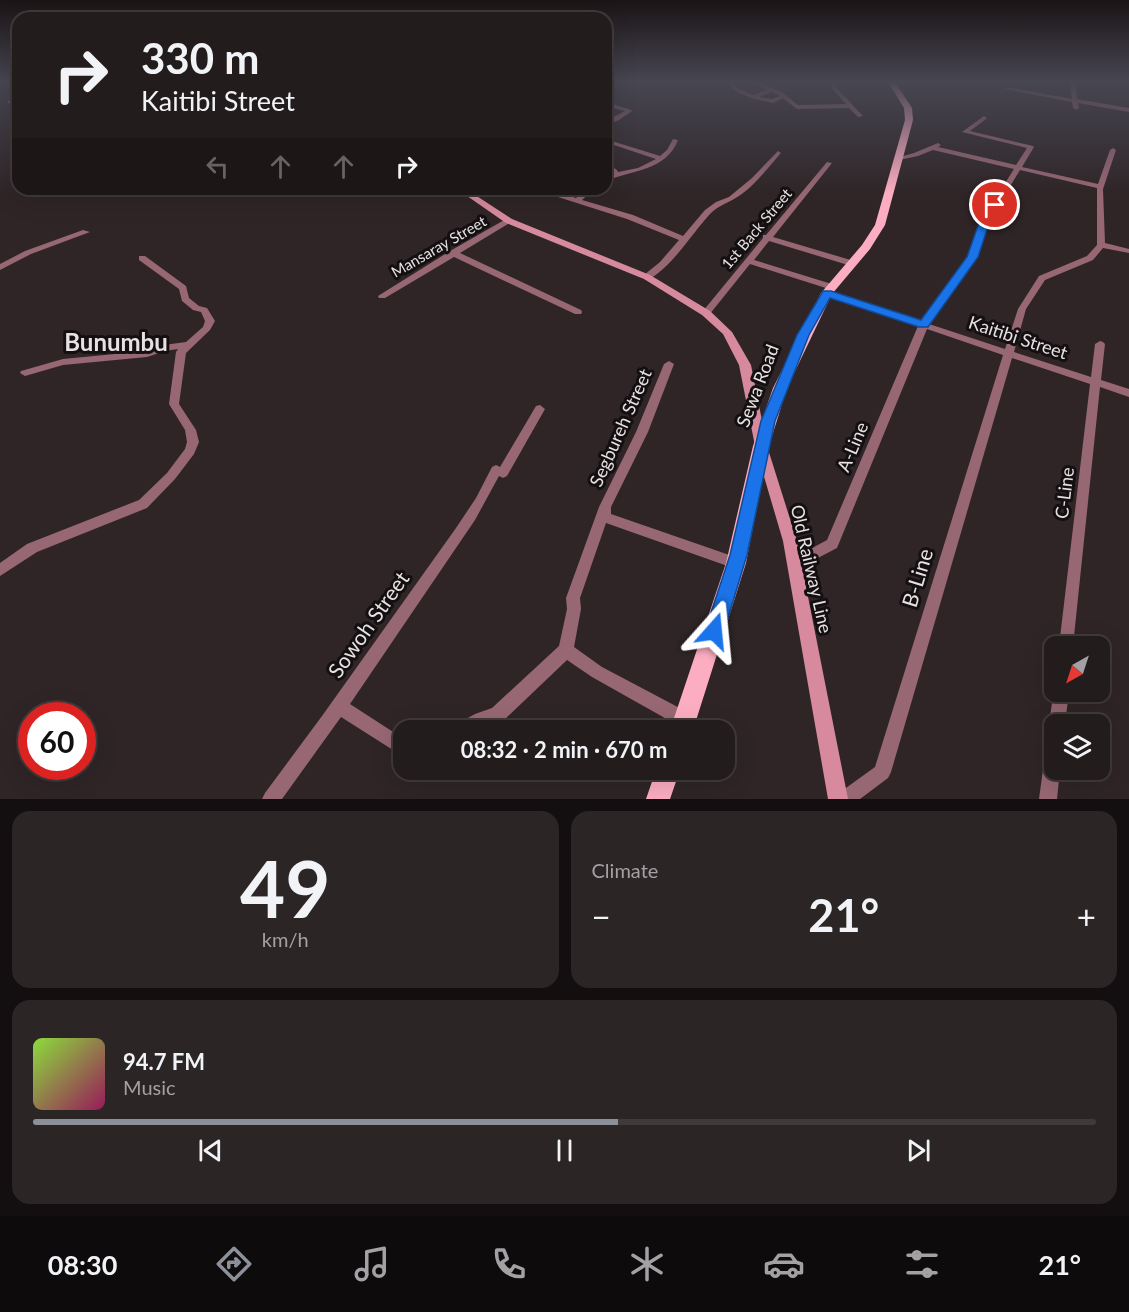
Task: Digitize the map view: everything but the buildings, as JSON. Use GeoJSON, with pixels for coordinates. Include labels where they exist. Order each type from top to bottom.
{"type":"FeatureCollection","features":[{"type":"Feature","properties":{"kind":"main road","name":"Sewa Road"},"geometry":{"type":"LineString","coordinates":[[685,720],[736,563],[761,446],[780,388],[803,335],[830,290],[866,247],[880,225],[908,119]]}},
{"type":"Feature","properties":{"kind":"main road"},"geometry":{"type":"LineString","coordinates":[[658,799],[665,780]]}},
{"type":"Feature","properties":{"kind":"street","name":"A-Line"},"geometry":{"type":"LineString","coordinates":[[795,564],[832,544],[924,324],[973,257],[984,223],[1031,147],[965,132],[982,119]]}},
{"type":"Feature","properties":{"kind":"street"},"geometry":{"type":"LineString","coordinates":[[612,167],[615,171],[613,174],[634,171],[660,158],[672,149],[675,141]]}},
{"type":"Feature","properties":{"kind":"street"},"geometry":{"type":"LineString","coordinates":[[612,142],[660,158]]}},
{"type":"Feature","properties":{"kind":"street"},"geometry":{"type":"LineString","coordinates":[[899,158],[937,146],[1101,187]]}},
{"type":"Feature","properties":{"kind":"street"},"geometry":{"type":"LineString","coordinates":[[1113,150],[1101,187],[1101,245],[1129,251]]}},
{"type":"Feature","properties":{"kind":"street"},"geometry":{"type":"LineString","coordinates":[[647,277],[663,264],[718,203],[731,198],[754,179],[778,153]]}},
{"type":"Feature","properties":{"kind":"street","name":"1st Back Street"},"geometry":{"type":"LineString","coordinates":[[706,313],[829,163]]}},
{"type":"Feature","properties":{"kind":"street","name":"Old Railway Line"},"geometry":{"type":"LineString","coordinates":[[470,195],[509,222],[647,277],[706,313],[727,332],[745,365],[761,446],[795,564],[838,799]]}},
{"type":"Feature","properties":{"kind":"street"},"geometry":{"type":"LineString","coordinates":[[558,195],[667,231],[685,240]]}},
{"type":"Feature","properties":{"kind":"street"},"geometry":{"type":"LineString","coordinates":[[578,200],[584,195]]}},
{"type":"Feature","properties":{"kind":"street","name":"Mansaray Street"},"geometry":{"type":"LineString","coordinates":[[382,296],[509,222]]}},
{"type":"Feature","properties":{"kind":"street"},"geometry":{"type":"LineString","coordinates":[[0,268],[6,262],[22,255],[86,232]]}},
{"type":"Feature","properties":{"kind":"street"},"geometry":{"type":"LineString","coordinates":[[766,237],[851,263]]}},
{"type":"Feature","properties":{"kind":"street","name":"B-Line"},"geometry":{"type":"LineString","coordinates":[[845,799],[882,772],[1022,309],[1042,278],[1090,258],[1101,245]]}},
{"type":"Feature","properties":{"kind":"street"},"geometry":{"type":"LineString","coordinates":[[453,253],[578,312]]}},
{"type":"Feature","properties":{"kind":"street"},"geometry":{"type":"LineString","coordinates":[[0,570],[32,548],[87,525],[111,519],[143,504],[171,476],[190,451],[193,442],[190,430],[174,404],[182,352],[207,328],[210,321],[204,310],[196,308],[185,299],[183,288],[142,258]]}},
{"type":"Feature","properties":{"kind":"street","name":"Kaitibi Street"},"geometry":{"type":"LineString","coordinates":[[748,261],[924,324],[1129,393]]}},
{"type":"Feature","properties":{"kind":"street","name":"C-Line"},"geometry":{"type":"LineString","coordinates":[[1067,636],[1100,344]]}},
{"type":"Feature","properties":{"kind":"street"},"geometry":{"type":"LineString","coordinates":[[25,373],[63,362],[147,354],[164,348],[188,345]]}},
{"type":"Feature","properties":{"kind":"street","name":"Segbureh Street"},"geometry":{"type":"LineString","coordinates":[[566,650],[574,609],[573,598],[604,507],[642,432],[669,364]]}},
{"type":"Feature","properties":{"kind":"street","name":"Sowoh Street"},"geometry":{"type":"LineString","coordinates":[[271,799],[339,706],[451,543],[490,484],[496,470],[503,473],[540,409]]}},
{"type":"Feature","properties":{"kind":"street"},"geometry":{"type":"LineString","coordinates":[[604,507],[604,516],[736,563]]}},
{"type":"Feature","properties":{"kind":"street"},"geometry":{"type":"LineString","coordinates":[[481,720],[497,715],[566,650],[675,720]]}},
{"type":"Feature","properties":{"kind":"street"},"geometry":{"type":"LineString","coordinates":[[339,706],[393,742]]}},
{"type":"Feature","properties":{"kind":"street"},"geometry":{"type":"LineString","coordinates":[[1048,799],[1050,780]]}},
{"type":"Feature","properties":{"kind":"district","name":"Bunumbu"},"geometry":{"type":"Point","coordinates":[116,343]}},
{"type":"Feature","properties":{"kind":"route"},"geometry":{"type":"LineString","coordinates":[[714,631],[739,555],[768,421],[803,335],[827,293],[924,324],[973,257],[984,223],[995,205]]}}]}
